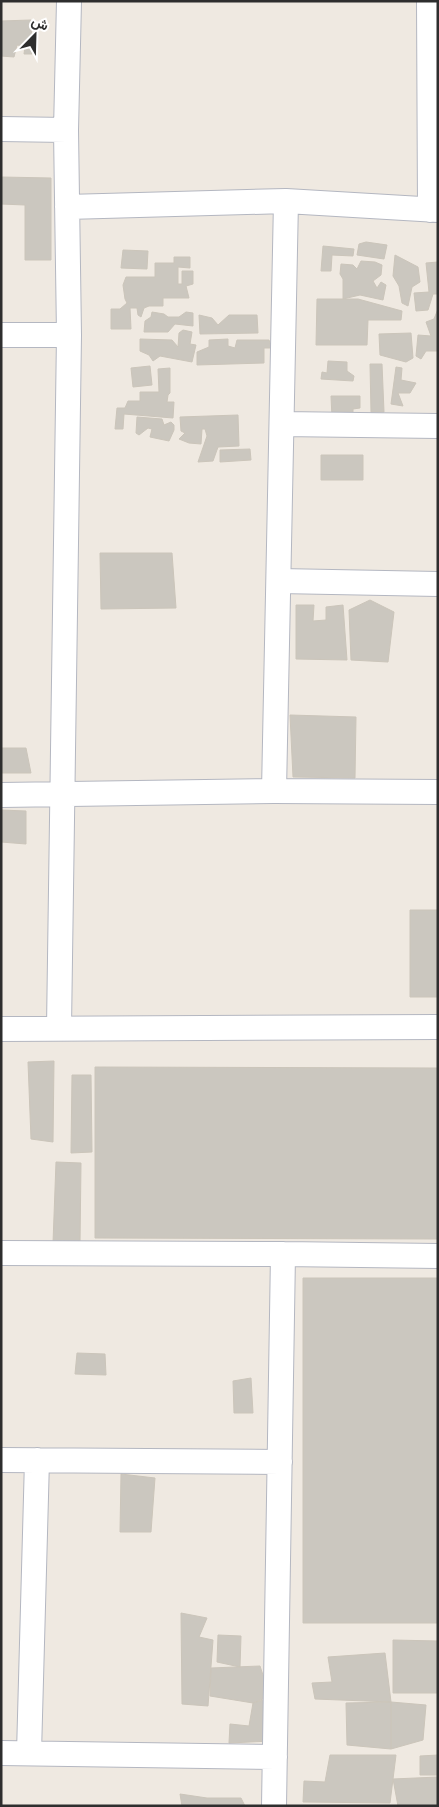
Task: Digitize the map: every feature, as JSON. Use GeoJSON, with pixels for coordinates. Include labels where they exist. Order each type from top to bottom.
{"type":"FeatureCollection","features":[{"type":"Feature","properties":{"kind":"street"},"geometry":{"type":"LineString","coordinates":[[59,1028],[69,335],[66,130],[68,1]]}},
{"type":"Feature","properties":{"kind":"street"},"geometry":{"type":"LineString","coordinates":[[67,208],[286,201],[434,210],[429,1]]}},
{"type":"Feature","properties":{"kind":"street"},"geometry":{"type":"LineString","coordinates":[[1,129],[66,130]]}},
{"type":"Feature","properties":{"kind":"street"},"geometry":{"type":"LineString","coordinates":[[274,791],[286,201]]}},
{"type":"Feature","properties":{"kind":"street"},"geometry":{"type":"LineString","coordinates":[[1,335],[69,335]]}},
{"type":"Feature","properties":{"kind":"street"},"geometry":{"type":"LineString","coordinates":[[282,424],[438,426]]}},
{"type":"Feature","properties":{"kind":"street"},"geometry":{"type":"LineString","coordinates":[[279,580],[438,584]]}},
{"type":"Feature","properties":{"kind":"street"},"geometry":{"type":"LineString","coordinates":[[1,795],[274,791],[438,792]]}},
{"type":"Feature","properties":{"kind":"street"},"geometry":{"type":"LineString","coordinates":[[1,1029],[438,1027]]}},
{"type":"Feature","properties":{"kind":"street"},"geometry":{"type":"LineString","coordinates":[[1,1254],[438,1256]]}},
{"type":"Feature","properties":{"kind":"street"},"geometry":{"type":"LineString","coordinates":[[274,1806],[283,1254]]}},
{"type":"Feature","properties":{"kind":"street"},"geometry":{"type":"LineString","coordinates":[[1,1460],[280,1462]]}},
{"type":"Feature","properties":{"kind":"street"},"geometry":{"type":"LineString","coordinates":[[30,1753],[37,1460]]}},
{"type":"Feature","properties":{"kind":"street"},"geometry":{"type":"LineString","coordinates":[[1,1753],[275,1757]]}},
{"type":"Feature","properties":{"kind":"building"},"geometry":{"type":"Polygon","coordinates":[[[31,20],[32,54],[24,54],[25,46],[17,45],[14,57],[1,56],[1,21],[31,20]]]}},
{"type":"Feature","properties":{"kind":"building"},"geometry":{"type":"Polygon","coordinates":[[[1,177],[51,178],[51,260],[25,260],[25,205],[1,204],[1,177]]]}},
{"type":"Feature","properties":{"kind":"building"},"geometry":{"type":"Polygon","coordinates":[[[366,242],[387,245],[384,259],[357,255],[359,244],[366,242]]]}},
{"type":"Feature","properties":{"kind":"building"},"geometry":{"type":"Polygon","coordinates":[[[323,246],[354,249],[353,256],[332,255],[331,271],[321,271],[323,246]]]}},
{"type":"Feature","properties":{"kind":"building"},"geometry":{"type":"Polygon","coordinates":[[[123,250],[148,251],[147,269],[121,268],[123,250]]]}},
{"type":"Feature","properties":{"kind":"building"},"geometry":{"type":"Polygon","coordinates":[[[395,255],[418,267],[420,282],[412,287],[408,306],[402,303],[399,286],[393,276],[395,255]]]}},
{"type":"Feature","properties":{"kind":"building"},"geometry":{"type":"Polygon","coordinates":[[[174,257],[190,257],[190,268],[178,267],[178,284],[182,284],[182,271],[193,271],[193,284],[186,286],[189,298],[163,298],[163,306],[144,308],[141,317],[138,315],[137,308],[130,308],[131,329],[111,329],[111,309],[120,309],[127,303],[123,285],[126,277],[155,277],[155,263],[174,263],[174,257]]]}},
{"type":"Feature","properties":{"kind":"building"},"geometry":{"type":"Polygon","coordinates":[[[361,261],[375,262],[382,265],[381,275],[373,281],[377,288],[381,282],[386,285],[383,300],[360,295],[343,299],[343,279],[340,274],[341,264],[353,265],[357,269],[361,261]]]}},
{"type":"Feature","properties":{"kind":"building"},"geometry":{"type":"Polygon","coordinates":[[[438,262],[438,294],[433,294],[428,310],[416,311],[414,293],[429,292],[426,263],[438,262]]]}},
{"type":"Feature","properties":{"kind":"building"},"geometry":{"type":"Polygon","coordinates":[[[317,299],[358,299],[402,311],[401,320],[368,320],[367,345],[316,345],[317,299]]]}},
{"type":"Feature","properties":{"kind":"building"},"geometry":{"type":"Polygon","coordinates":[[[438,309],[438,351],[426,351],[421,359],[416,356],[418,335],[431,336],[426,322],[434,319],[438,309]]]}},
{"type":"Feature","properties":{"kind":"building"},"geometry":{"type":"Polygon","coordinates":[[[152,312],[164,314],[168,317],[179,317],[186,312],[193,313],[193,326],[175,324],[168,332],[144,332],[145,321],[151,317],[152,312]]]}},
{"type":"Feature","properties":{"kind":"building"},"geometry":{"type":"Polygon","coordinates":[[[199,315],[212,318],[218,325],[229,315],[257,315],[258,333],[200,334],[199,315]]]}},
{"type":"Feature","properties":{"kind":"building"},"geometry":{"type":"Polygon","coordinates":[[[183,330],[192,332],[190,344],[196,345],[192,362],[160,356],[153,361],[149,355],[140,351],[140,339],[172,340],[178,347],[179,333],[183,330]]]}},
{"type":"Feature","properties":{"kind":"building"},"geometry":{"type":"Polygon","coordinates":[[[411,333],[413,358],[406,362],[380,355],[379,334],[411,333]]]}},
{"type":"Feature","properties":{"kind":"building"},"geometry":{"type":"Polygon","coordinates":[[[228,339],[228,346],[235,348],[237,340],[269,340],[272,348],[264,348],[264,363],[197,365],[197,352],[209,347],[209,340],[228,339]]]}},
{"type":"Feature","properties":{"kind":"building"},"geometry":{"type":"Polygon","coordinates":[[[328,361],[347,362],[347,371],[354,376],[353,381],[321,379],[322,372],[327,373],[328,361]]]}},
{"type":"Feature","properties":{"kind":"building"},"geometry":{"type":"Polygon","coordinates":[[[370,364],[382,364],[384,412],[371,412],[370,364]]]}},
{"type":"Feature","properties":{"kind":"building"},"geometry":{"type":"Polygon","coordinates":[[[150,366],[152,385],[133,387],[131,368],[150,366]]]}},
{"type":"Feature","properties":{"kind":"building"},"geometry":{"type":"Polygon","coordinates":[[[396,367],[402,368],[401,380],[416,383],[410,393],[398,393],[403,406],[391,404],[396,367]]]}},
{"type":"Feature","properties":{"kind":"building"},"geometry":{"type":"Polygon","coordinates":[[[170,368],[170,393],[167,402],[174,402],[173,418],[124,414],[123,429],[115,429],[117,408],[125,408],[128,401],[140,401],[140,392],[159,392],[158,369],[170,368]]]}},
{"type":"Feature","properties":{"kind":"building"},"geometry":{"type":"Polygon","coordinates":[[[331,396],[360,396],[360,408],[353,409],[353,418],[332,418],[331,396]]]}},
{"type":"Feature","properties":{"kind":"building"},"geometry":{"type":"Polygon","coordinates":[[[238,415],[239,446],[218,447],[213,461],[198,462],[207,436],[205,429],[202,429],[201,444],[189,443],[179,439],[185,433],[181,431],[180,417],[238,415]]]}},
{"type":"Feature","properties":{"kind":"building"},"geometry":{"type":"Polygon","coordinates":[[[137,417],[162,419],[164,425],[171,422],[174,425],[174,430],[169,441],[150,437],[152,429],[148,428],[139,435],[136,433],[137,417]]]}},
{"type":"Feature","properties":{"kind":"building"},"geometry":{"type":"Polygon","coordinates":[[[250,449],[251,460],[220,462],[220,450],[250,449]]]}},
{"type":"Feature","properties":{"kind":"building"},"geometry":{"type":"Polygon","coordinates":[[[321,455],[363,455],[363,480],[321,480],[321,455]]]}},
{"type":"Feature","properties":{"kind":"building"},"geometry":{"type":"Polygon","coordinates":[[[100,553],[172,553],[176,608],[101,609],[100,553]]]}},
{"type":"Feature","properties":{"kind":"building"},"geometry":{"type":"Polygon","coordinates":[[[370,600],[394,612],[388,662],[351,660],[349,610],[370,600]]]}},
{"type":"Feature","properties":{"kind":"building"},"geometry":{"type":"Polygon","coordinates":[[[296,605],[314,605],[313,621],[326,620],[326,607],[343,605],[347,660],[296,659],[296,605]]]}},
{"type":"Feature","properties":{"kind":"building"},"geometry":{"type":"Polygon","coordinates":[[[290,715],[356,717],[355,778],[293,777],[290,715]]]}},
{"type":"Feature","properties":{"kind":"building"},"geometry":{"type":"Polygon","coordinates":[[[1,748],[26,748],[31,773],[1,773],[1,748]]]}},
{"type":"Feature","properties":{"kind":"building"},"geometry":{"type":"Polygon","coordinates":[[[1,810],[26,811],[26,844],[1,842],[1,810]]]}},
{"type":"Feature","properties":{"kind":"building"},"geometry":{"type":"Polygon","coordinates":[[[410,910],[438,910],[438,997],[410,997],[410,910]]]}},
{"type":"Feature","properties":{"kind":"building"},"geometry":{"type":"Polygon","coordinates":[[[54,1061],[53,1142],[31,1139],[28,1062],[54,1061]]]}},
{"type":"Feature","properties":{"kind":"building"},"geometry":{"type":"Polygon","coordinates":[[[95,1067],[438,1068],[438,1239],[95,1238],[95,1067]]]}},
{"type":"Feature","properties":{"kind":"building"},"geometry":{"type":"Polygon","coordinates":[[[72,1075],[91,1075],[92,1152],[71,1153],[72,1075]]]}},
{"type":"Feature","properties":{"kind":"building"},"geometry":{"type":"Polygon","coordinates":[[[56,1162],[81,1163],[80,1243],[53,1243],[56,1162]]]}},
{"type":"Feature","properties":{"kind":"building"},"geometry":{"type":"Polygon","coordinates":[[[303,1278],[438,1278],[438,1623],[303,1623],[303,1278]]]}},
{"type":"Feature","properties":{"kind":"building"},"geometry":{"type":"Polygon","coordinates":[[[77,1353],[105,1354],[106,1375],[75,1374],[77,1353]]]}},
{"type":"Feature","properties":{"kind":"building"},"geometry":{"type":"Polygon","coordinates":[[[251,1378],[253,1413],[234,1413],[233,1381],[251,1378]]]}},
{"type":"Feature","properties":{"kind":"building"},"geometry":{"type":"Polygon","coordinates":[[[121,1474],[155,1478],[151,1532],[120,1532],[121,1474]]]}},
{"type":"Feature","properties":{"kind":"building"},"geometry":{"type":"Polygon","coordinates":[[[181,1613],[207,1618],[199,1637],[213,1640],[208,1706],[182,1704],[181,1613]]]}},
{"type":"Feature","properties":{"kind":"building"},"geometry":{"type":"Polygon","coordinates":[[[218,1635],[241,1636],[240,1667],[217,1662],[218,1635]]]}},
{"type":"Feature","properties":{"kind":"building"},"geometry":{"type":"Polygon","coordinates":[[[393,1640],[438,1641],[438,1693],[393,1693],[393,1640]]]}},
{"type":"Feature","properties":{"kind":"building"},"geometry":{"type":"Polygon","coordinates":[[[385,1653],[391,1702],[315,1699],[312,1683],[332,1682],[328,1657],[385,1653]]]}},
{"type":"Feature","properties":{"kind":"building"},"geometry":{"type":"Polygon","coordinates":[[[260,1666],[270,1696],[253,1703],[210,1696],[211,1668],[260,1666]]]}},
{"type":"Feature","properties":{"kind":"building"},"geometry":{"type":"Polygon","coordinates":[[[276,1696],[271,1741],[229,1743],[230,1724],[249,1726],[253,1703],[276,1696]]]}},
{"type":"Feature","properties":{"kind":"building"},"geometry":{"type":"Polygon","coordinates":[[[391,1702],[391,1749],[347,1745],[346,1703],[391,1702]]]}},
{"type":"Feature","properties":{"kind":"building"},"geometry":{"type":"Polygon","coordinates":[[[391,1702],[426,1705],[423,1740],[391,1749],[391,1702]]]}},
{"type":"Feature","properties":{"kind":"building"},"geometry":{"type":"Polygon","coordinates":[[[330,1755],[396,1755],[390,1803],[303,1802],[304,1781],[325,1782],[330,1755]]]}},
{"type":"Feature","properties":{"kind":"building"},"geometry":{"type":"Polygon","coordinates":[[[438,1755],[438,1775],[420,1775],[420,1756],[438,1755]]]}},
{"type":"Feature","properties":{"kind":"building"},"geometry":{"type":"Polygon","coordinates":[[[438,1777],[438,1806],[398,1806],[393,1779],[438,1777]]]}},
{"type":"Feature","properties":{"kind":"building"},"geometry":{"type":"Polygon","coordinates":[[[180,1794],[207,1798],[241,1798],[245,1806],[182,1806],[180,1794]]]}}]}
